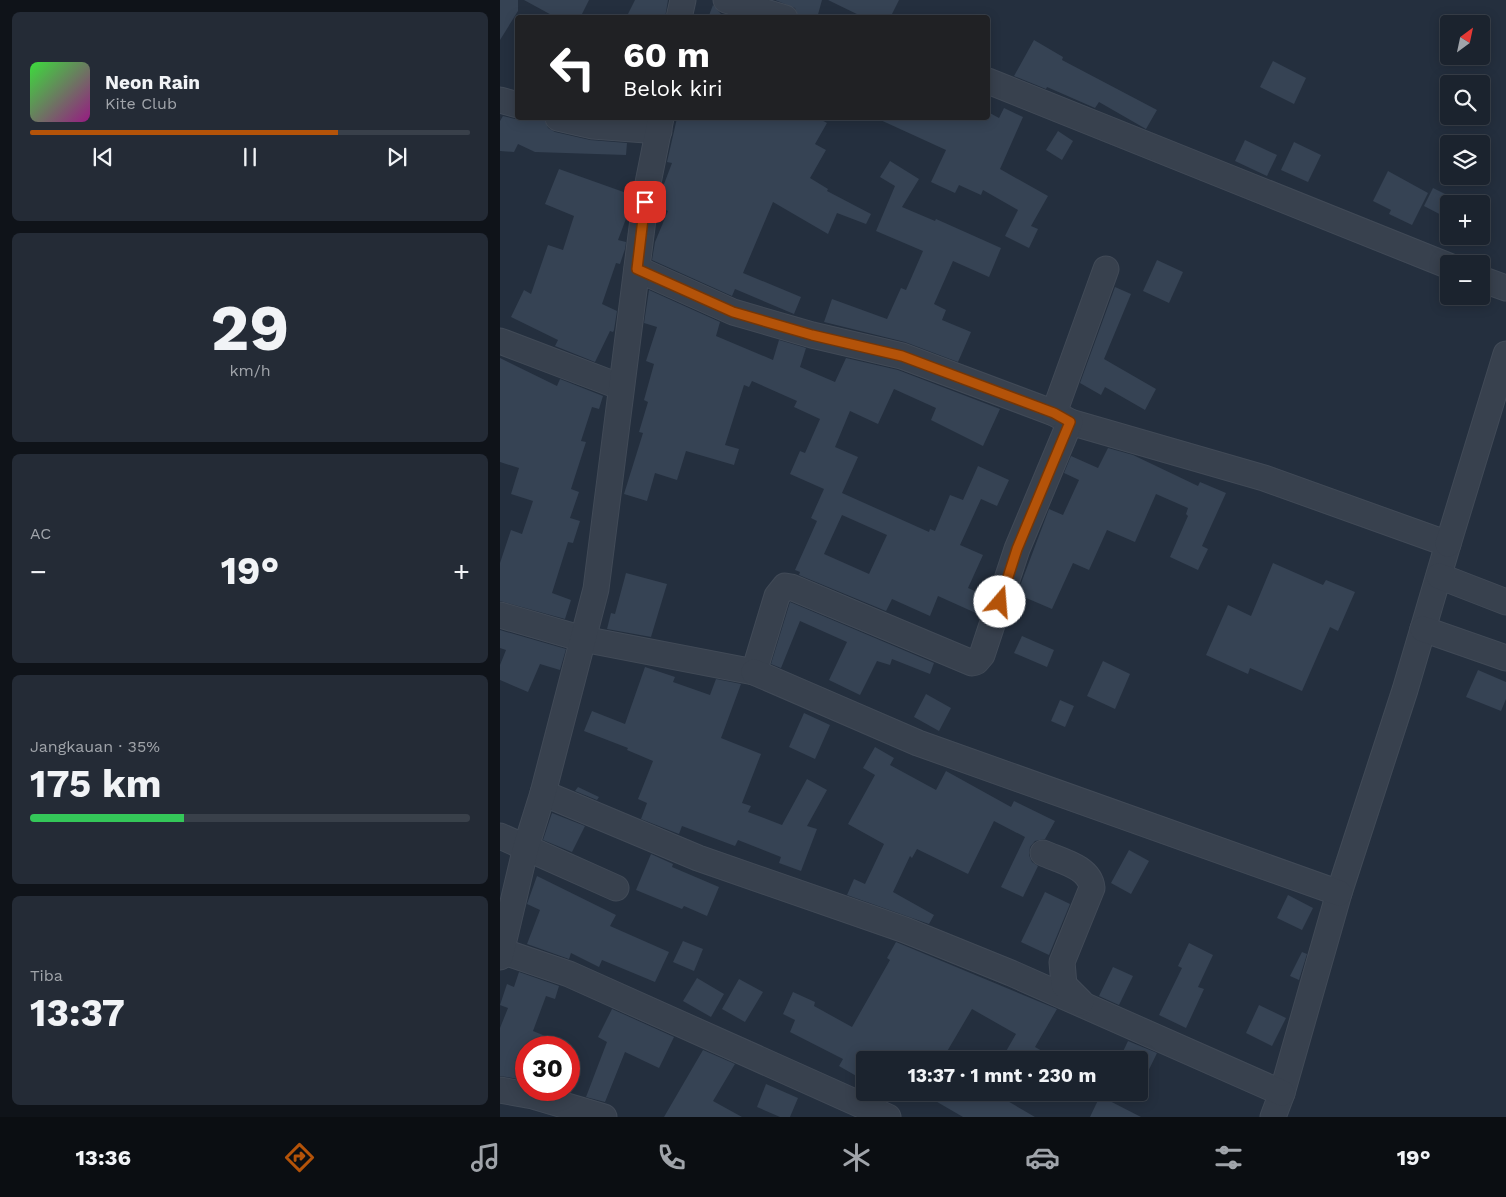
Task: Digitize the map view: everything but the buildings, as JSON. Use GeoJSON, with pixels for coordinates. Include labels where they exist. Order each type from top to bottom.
{"type":"FeatureCollection","features":[{"type":"Feature","properties":{"kind":"street"},"geometry":{"type":"LineString","coordinates":[[680,15],[683,0]]}},
{"type":"Feature","properties":{"kind":"street"},"geometry":{"type":"LineString","coordinates":[[726,0],[775,15]]}},
{"type":"Feature","properties":{"kind":"street"},"geometry":{"type":"LineString","coordinates":[[990,82],[1440,262]]}},
{"type":"Feature","properties":{"kind":"street"},"geometry":{"type":"LineString","coordinates":[[500,100],[515,104]]}},
{"type":"Feature","properties":{"kind":"street"},"geometry":{"type":"LineString","coordinates":[[567,120],[593,126],[660,124],[647,188],[596,589],[543,793],[526,848],[501,954],[569,974],[888,1117]]}},
{"type":"Feature","properties":{"kind":"street"},"geometry":{"type":"LineString","coordinates":[[637,269],[733,312],[812,335],[902,356],[1062,417],[1264,478],[1448,544]]}},
{"type":"Feature","properties":{"kind":"street"},"geometry":{"type":"LineString","coordinates":[[754,672],[778,596],[784,586],[791,587],[867,617],[972,663],[980,660],[1062,417],[1106,269]]}},
{"type":"Feature","properties":{"kind":"street"},"geometry":{"type":"LineString","coordinates":[[1490,282],[1506,288]]}},
{"type":"Feature","properties":{"kind":"street"},"geometry":{"type":"LineString","coordinates":[[500,341],[622,387]]}},
{"type":"Feature","properties":{"kind":"street"},"geometry":{"type":"LineString","coordinates":[[1274,1117],[1339,893],[1423,629],[1506,354]]}},
{"type":"Feature","properties":{"kind":"street"},"geometry":{"type":"LineString","coordinates":[[1439,576],[1506,602]]}},
{"type":"Feature","properties":{"kind":"street"},"geometry":{"type":"LineString","coordinates":[[500,615],[583,639],[754,672],[918,742],[1339,893]]}},
{"type":"Feature","properties":{"kind":"street"},"geometry":{"type":"LineString","coordinates":[[1423,629],[1506,658]]}},
{"type":"Feature","properties":{"kind":"street"},"geometry":{"type":"LineString","coordinates":[[543,793],[698,858],[904,930],[1087,1006],[1282,1093]]}},
{"type":"Feature","properties":{"kind":"street"},"geometry":{"type":"LineString","coordinates":[[500,836],[616,888]]}},
{"type":"Feature","properties":{"kind":"street"},"geometry":{"type":"LineString","coordinates":[[1043,853],[1084,871],[1092,880],[1092,888],[1062,962],[1061,974],[1064,986],[1087,1006]]}},
{"type":"Feature","properties":{"kind":"street"},"geometry":{"type":"LineString","coordinates":[[500,1090],[533,1096],[604,1117]]}},
{"type":"Feature","properties":{"kind":"route"},"geometry":{"type":"LineString","coordinates":[[645,202],[637,269],[733,312],[812,335],[902,356],[996,390],[1054,413],[1070,422],[1017,549],[1000,602]]}}]}
